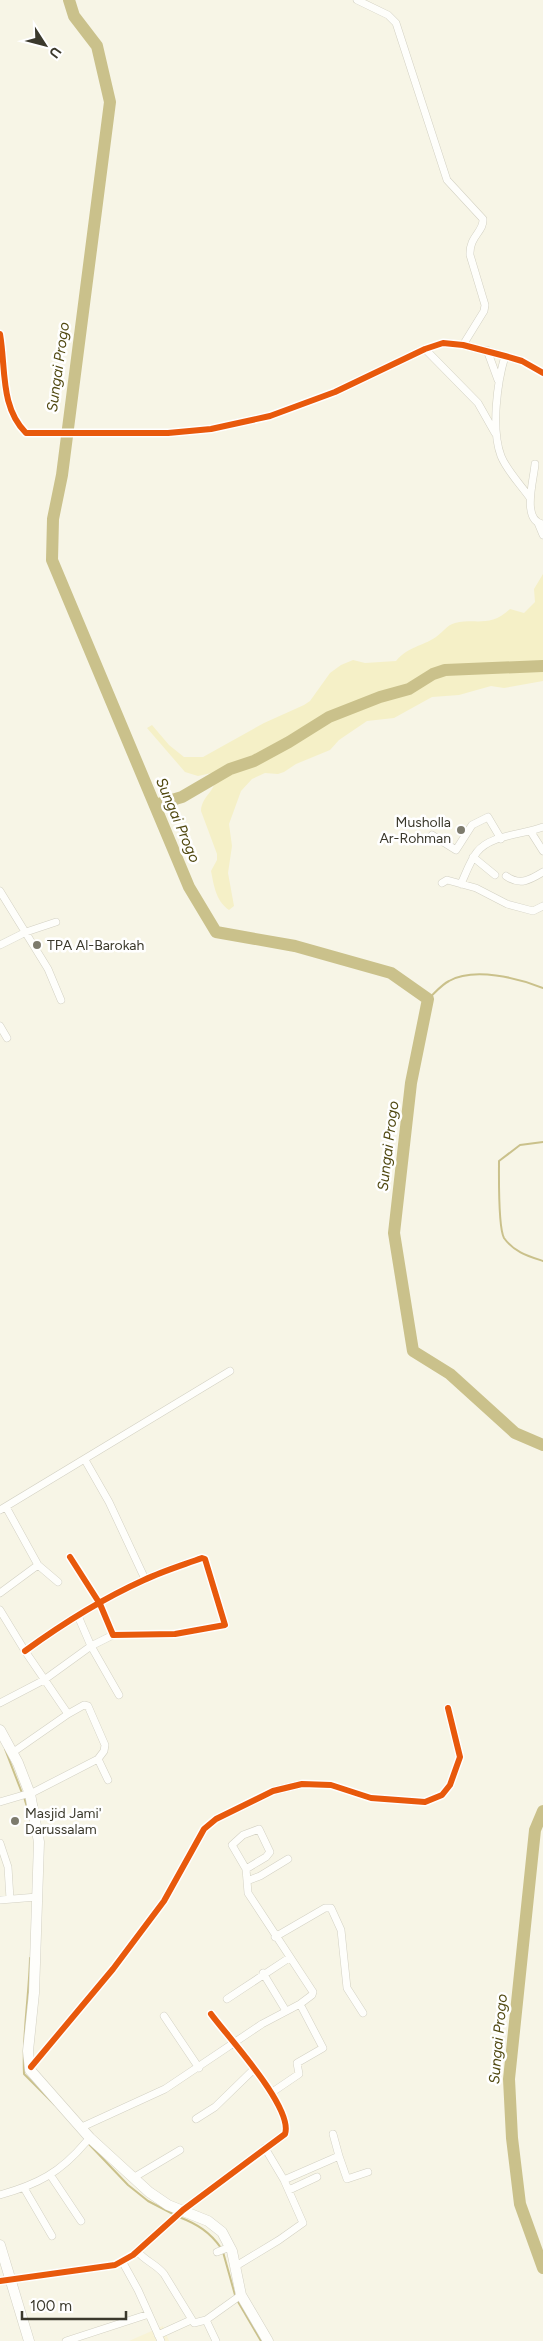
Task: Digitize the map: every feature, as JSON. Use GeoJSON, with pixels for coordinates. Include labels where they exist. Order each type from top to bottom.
{"type":"FeatureCollection","features":[{"type":"Feature","properties":{"kind":"main road"},"geometry":{"type":"LineString","coordinates":[[0,1730],[12,1753],[40,1842],[34,1993],[28,2051],[31,2067],[36,2079],[82,2127],[90,2138],[133,2178],[160,2200],[215,2226],[223,2250],[236,2266],[241,2295],[268,2341]]}},
{"type":"Feature","properties":{"kind":"main road"},"geometry":{"type":"LineString","coordinates":[[0,2245],[5,2280],[29,2341]]}},
{"type":"Feature","properties":{"kind":"street"},"geometry":{"type":"LineString","coordinates":[[357,0],[388,15],[396,23],[447,180],[483,218],[483,224],[471,242],[470,256],[485,305],[484,311],[463,345]]}},
{"type":"Feature","properties":{"kind":"street"},"geometry":{"type":"LineString","coordinates":[[0,334],[3,400],[12,417],[26,433],[112,434],[211,429],[270,416],[335,392],[425,349],[443,343],[486,350],[522,361],[543,373]]}},
{"type":"Feature","properties":{"kind":"street"},"geometry":{"type":"LineString","coordinates":[[425,349],[478,403],[496,433],[502,458],[530,498]]}},
{"type":"Feature","properties":{"kind":"street"},"geometry":{"type":"LineString","coordinates":[[486,350],[500,385]]}},
{"type":"Feature","properties":{"kind":"street"},"geometry":{"type":"LineString","coordinates":[[496,433],[499,376],[505,356]]}},
{"type":"Feature","properties":{"kind":"street"},"geometry":{"type":"LineString","coordinates":[[535,464],[530,498],[530,513],[540,524],[543,535]]}},
{"type":"Feature","properties":{"kind":"street"},"geometry":{"type":"LineString","coordinates":[[432,835],[456,850],[472,825],[488,816],[501,839]]}},
{"type":"Feature","properties":{"kind":"street"},"geometry":{"type":"LineString","coordinates":[[462,884],[473,857],[482,846],[543,827]]}},
{"type":"Feature","properties":{"kind":"street"},"geometry":{"type":"LineString","coordinates":[[531,832],[543,851]]}},
{"type":"Feature","properties":{"kind":"street"},"geometry":{"type":"LineString","coordinates":[[473,857],[495,875]]}},
{"type":"Feature","properties":{"kind":"street"},"geometry":{"type":"LineString","coordinates":[[506,876],[514,881],[523,882],[543,872]]}},
{"type":"Feature","properties":{"kind":"street"},"geometry":{"type":"LineString","coordinates":[[442,883],[446,880],[476,888],[507,904],[533,910],[543,906]]}},
{"type":"Feature","properties":{"kind":"street"},"geometry":{"type":"LineString","coordinates":[[0,891],[48,970],[61,1000]]}},
{"type":"Feature","properties":{"kind":"street"},"geometry":{"type":"LineString","coordinates":[[0,946],[26,932],[56,922]]}},
{"type":"Feature","properties":{"kind":"street"},"geometry":{"type":"LineString","coordinates":[[0,1026],[8,1038]]}},
{"type":"Feature","properties":{"kind":"street"},"geometry":{"type":"LineString","coordinates":[[58,1582],[38,1566],[3,1508],[230,1371]]}},
{"type":"Feature","properties":{"kind":"street"},"geometry":{"type":"LineString","coordinates":[[85,1460],[109,1502],[145,1579]]}},
{"type":"Feature","properties":{"kind":"street"},"geometry":{"type":"LineString","coordinates":[[70,1557],[100,1604],[113,1635]]}},
{"type":"Feature","properties":{"kind":"street"},"geometry":{"type":"LineString","coordinates":[[0,1703],[44,1680],[91,1646],[113,1635],[175,1634],[225,1625],[204,1558],[145,1579],[78,1616],[25,1652]]}},
{"type":"Feature","properties":{"kind":"street"},"geometry":{"type":"LineString","coordinates":[[0,1593],[38,1566]]}},
{"type":"Feature","properties":{"kind":"street"},"geometry":{"type":"LineString","coordinates":[[0,1610],[25,1652],[68,1714]]}},
{"type":"Feature","properties":{"kind":"street"},"geometry":{"type":"LineString","coordinates":[[78,1616],[91,1646],[119,1695]]}},
{"type":"Feature","properties":{"kind":"street"},"geometry":{"type":"LineString","coordinates":[[0,1802],[26,1794],[98,1759],[104,1751],[105,1745],[88,1706],[84,1705],[12,1753]]}},
{"type":"Feature","properties":{"kind":"street"},"geometry":{"type":"LineString","coordinates":[[31,2067],[113,1969],[164,1901],[204,1829],[216,1819],[273,1791],[302,1784],[331,1785],[371,1798],[425,1802],[442,1795],[450,1785],[460,1757],[448,1708]]}},
{"type":"Feature","properties":{"kind":"street"},"geometry":{"type":"LineString","coordinates":[[98,1759],[108,1780]]}},
{"type":"Feature","properties":{"kind":"street"},"geometry":{"type":"LineString","coordinates":[[82,2127],[166,2089],[262,2024],[300,2004],[313,1992],[275,1937],[248,1893],[246,1869],[232,1844],[243,1836],[259,1829],[270,1852],[266,1857],[246,1869]]}},
{"type":"Feature","properties":{"kind":"street"},"geometry":{"type":"LineString","coordinates":[[0,1844],[8,1867],[10,1899]]}},
{"type":"Feature","properties":{"kind":"street"},"geometry":{"type":"LineString","coordinates":[[247,1881],[260,1876],[288,1858]]}},
{"type":"Feature","properties":{"kind":"street"},"geometry":{"type":"LineString","coordinates":[[0,1900],[37,1897]]}},
{"type":"Feature","properties":{"kind":"street"},"geometry":{"type":"LineString","coordinates":[[275,1937],[325,1908],[331,1908],[341,1930],[347,1988],[363,2013]]}},
{"type":"Feature","properties":{"kind":"street"},"geometry":{"type":"LineString","coordinates":[[227,1999],[263,1973],[289,1958]]}},
{"type":"Feature","properties":{"kind":"street"},"geometry":{"type":"LineString","coordinates":[[263,1973],[286,2011]]}},
{"type":"Feature","properties":{"kind":"street"},"geometry":{"type":"LineString","coordinates":[[271,2092],[299,2074],[297,2063],[323,2048],[300,2004]]}},
{"type":"Feature","properties":{"kind":"street"},"geometry":{"type":"LineString","coordinates":[[5,2280],[110,2266],[122,2262],[182,2210],[282,2137],[286,2128],[271,2092],[211,2014]]}},
{"type":"Feature","properties":{"kind":"street"},"geometry":{"type":"LineString","coordinates":[[164,2016],[199,2068]]}},
{"type":"Feature","properties":{"kind":"street"},"geometry":{"type":"LineString","coordinates":[[196,2119],[215,2107],[254,2069]]}},
{"type":"Feature","properties":{"kind":"street"},"geometry":{"type":"LineString","coordinates":[[333,2134],[347,2179],[368,2172]]}},
{"type":"Feature","properties":{"kind":"street"},"geometry":{"type":"LineString","coordinates":[[0,2195],[24,2188],[51,2176],[67,2163],[86,2142]]}},
{"type":"Feature","properties":{"kind":"street"},"geometry":{"type":"LineString","coordinates":[[236,2266],[280,2240],[303,2223],[284,2180],[265,2148]]}},
{"type":"Feature","properties":{"kind":"street"},"geometry":{"type":"LineString","coordinates":[[133,2178],[180,2150]]}},
{"type":"Feature","properties":{"kind":"street"},"geometry":{"type":"LineString","coordinates":[[284,2180],[339,2156]]}},
{"type":"Feature","properties":{"kind":"street"},"geometry":{"type":"LineString","coordinates":[[51,2176],[81,2220]]}},
{"type":"Feature","properties":{"kind":"street"},"geometry":{"type":"LineString","coordinates":[[289,2190],[317,2177]]}},
{"type":"Feature","properties":{"kind":"street"},"geometry":{"type":"LineString","coordinates":[[24,2188],[52,2236]]}},
{"type":"Feature","properties":{"kind":"street"},"geometry":{"type":"LineString","coordinates":[[136,2251],[164,2274],[195,2324],[206,2320],[241,2295]]}},
{"type":"Feature","properties":{"kind":"street"},"geometry":{"type":"LineString","coordinates":[[122,2262],[160,2338],[191,2320]]}},
{"type":"Feature","properties":{"kind":"street"},"geometry":{"type":"LineString","coordinates":[[66,2341],[149,2314]]}},
{"type":"Feature","properties":{"kind":"street"},"geometry":{"type":"LineString","coordinates":[[206,2320],[216,2341]]}},
{"type":"Feature","properties":{"kind":"shaded area"},"geometry":{"type":"Polygon","coordinates":[[[543,574],[543,681],[504,688],[491,686],[459,695],[432,697],[394,718],[367,721],[339,740],[330,750],[296,764],[284,772],[278,774],[265,773],[252,779],[241,791],[229,824],[232,846],[228,873],[234,906],[229,910],[218,898],[215,888],[211,871],[217,860],[217,854],[201,811],[204,801],[214,785],[216,772],[198,776],[185,772],[147,728],[152,725],[169,745],[184,757],[203,757],[264,723],[310,701],[330,673],[341,665],[353,660],[365,663],[396,661],[410,649],[436,637],[452,624],[490,620],[503,615],[510,609],[524,613],[535,602],[534,589],[543,574]]]}},
{"type":"Feature","properties":{"kind":"shaded area"},"geometry":{"type":"Polygon","coordinates":[[[163,2326],[169,2341],[129,2341],[163,2326]]]}},
{"type":"Feature","properties":{"kind":"waterway","name":"Sungai Progo"},"geometry":{"type":"LineString","coordinates":[[69,0],[74,16],[97,46],[110,102],[62,475],[53,519],[52,560],[189,887],[216,932],[295,946],[391,973],[428,999],[411,1083],[394,1233],[413,1351],[450,1374],[515,1433],[543,1445]]}},
{"type":"Feature","properties":{"kind":"waterway"},"geometry":{"type":"LineString","coordinates":[[155,805],[182,797],[230,769],[254,761],[329,717],[380,697],[409,689],[433,674],[445,670],[543,666]]}},
{"type":"Feature","properties":{"kind":"waterway"},"geometry":{"type":"LineString","coordinates":[[428,999],[449,981],[471,975],[483,974],[509,978],[543,988]]}},
{"type":"Feature","properties":{"kind":"waterway"},"geometry":{"type":"LineString","coordinates":[[543,1142],[520,1145],[499,1161],[500,1212],[504,1238],[517,1250],[543,1261]]}},
{"type":"Feature","properties":{"kind":"waterway"},"geometry":{"type":"LineString","coordinates":[[5,1749],[22,1793]]}},
{"type":"Feature","properties":{"kind":"waterway"},"geometry":{"type":"LineString","coordinates":[[24,1797],[29,1814]]}},
{"type":"Feature","properties":{"kind":"waterway","name":"Sungai Progo"},"geometry":{"type":"LineString","coordinates":[[543,1811],[535,1830],[509,2079],[512,2138],[520,2204],[543,2268]]}},
{"type":"Feature","properties":{"kind":"waterway"},"geometry":{"type":"LineString","coordinates":[[30,1958],[24,2074],[55,2105]]}},
{"type":"Feature","properties":{"kind":"waterway"},"geometry":{"type":"LineString","coordinates":[[87,2142],[128,2185],[148,2201],[175,2215]]}},
{"type":"Feature","properties":{"kind":"waterway"},"geometry":{"type":"LineString","coordinates":[[179,2217],[203,2229],[221,2248]]}},
{"type":"Feature","properties":{"kind":"waterway"},"geometry":{"type":"LineString","coordinates":[[223,2252],[235,2295]]}},
{"type":"Feature","properties":{"kind":"waterway"},"geometry":{"type":"LineString","coordinates":[[237,2300],[261,2341]]}},
{"type":"Feature","properties":{"kind":"cycle path"},"geometry":{"type":"LineString","coordinates":[[0,334],[8,399],[18,423],[26,433],[168,433],[211,429],[270,416],[335,392],[425,349],[443,343],[463,345],[522,361],[543,373]]}},
{"type":"Feature","properties":{"kind":"cycle path"},"geometry":{"type":"LineString","coordinates":[[25,1651],[68,1622],[98,1604],[113,1595],[128,1587],[202,1558],[205,1559],[225,1625],[175,1634],[113,1635],[100,1604],[70,1557]]}},
{"type":"Feature","properties":{"kind":"cycle path"},"geometry":{"type":"LineString","coordinates":[[31,2067],[113,1969],[164,1901],[204,1829],[216,1819],[273,1791],[302,1784],[331,1785],[371,1798],[425,1802],[442,1795],[450,1785],[460,1757],[448,1708]]}},
{"type":"Feature","properties":{"kind":"cycle path"},"geometry":{"type":"LineString","coordinates":[[0,2281],[115,2265],[133,2255],[183,2210],[285,2134],[285,2122],[270,2090],[211,2014]]}},
{"type":"Feature","properties":{"kind":"place","name":"Musholla Ar-Rohman"},"geometry":{"type":"Point","coordinates":[461,830]}},
{"type":"Feature","properties":{"kind":"place","name":"TPA Al-Barokah"},"geometry":{"type":"Point","coordinates":[37,945]}},
{"type":"Feature","properties":{"kind":"place","name":"Masjid Jami' Darussalam"},"geometry":{"type":"Point","coordinates":[15,1821]}}]}
